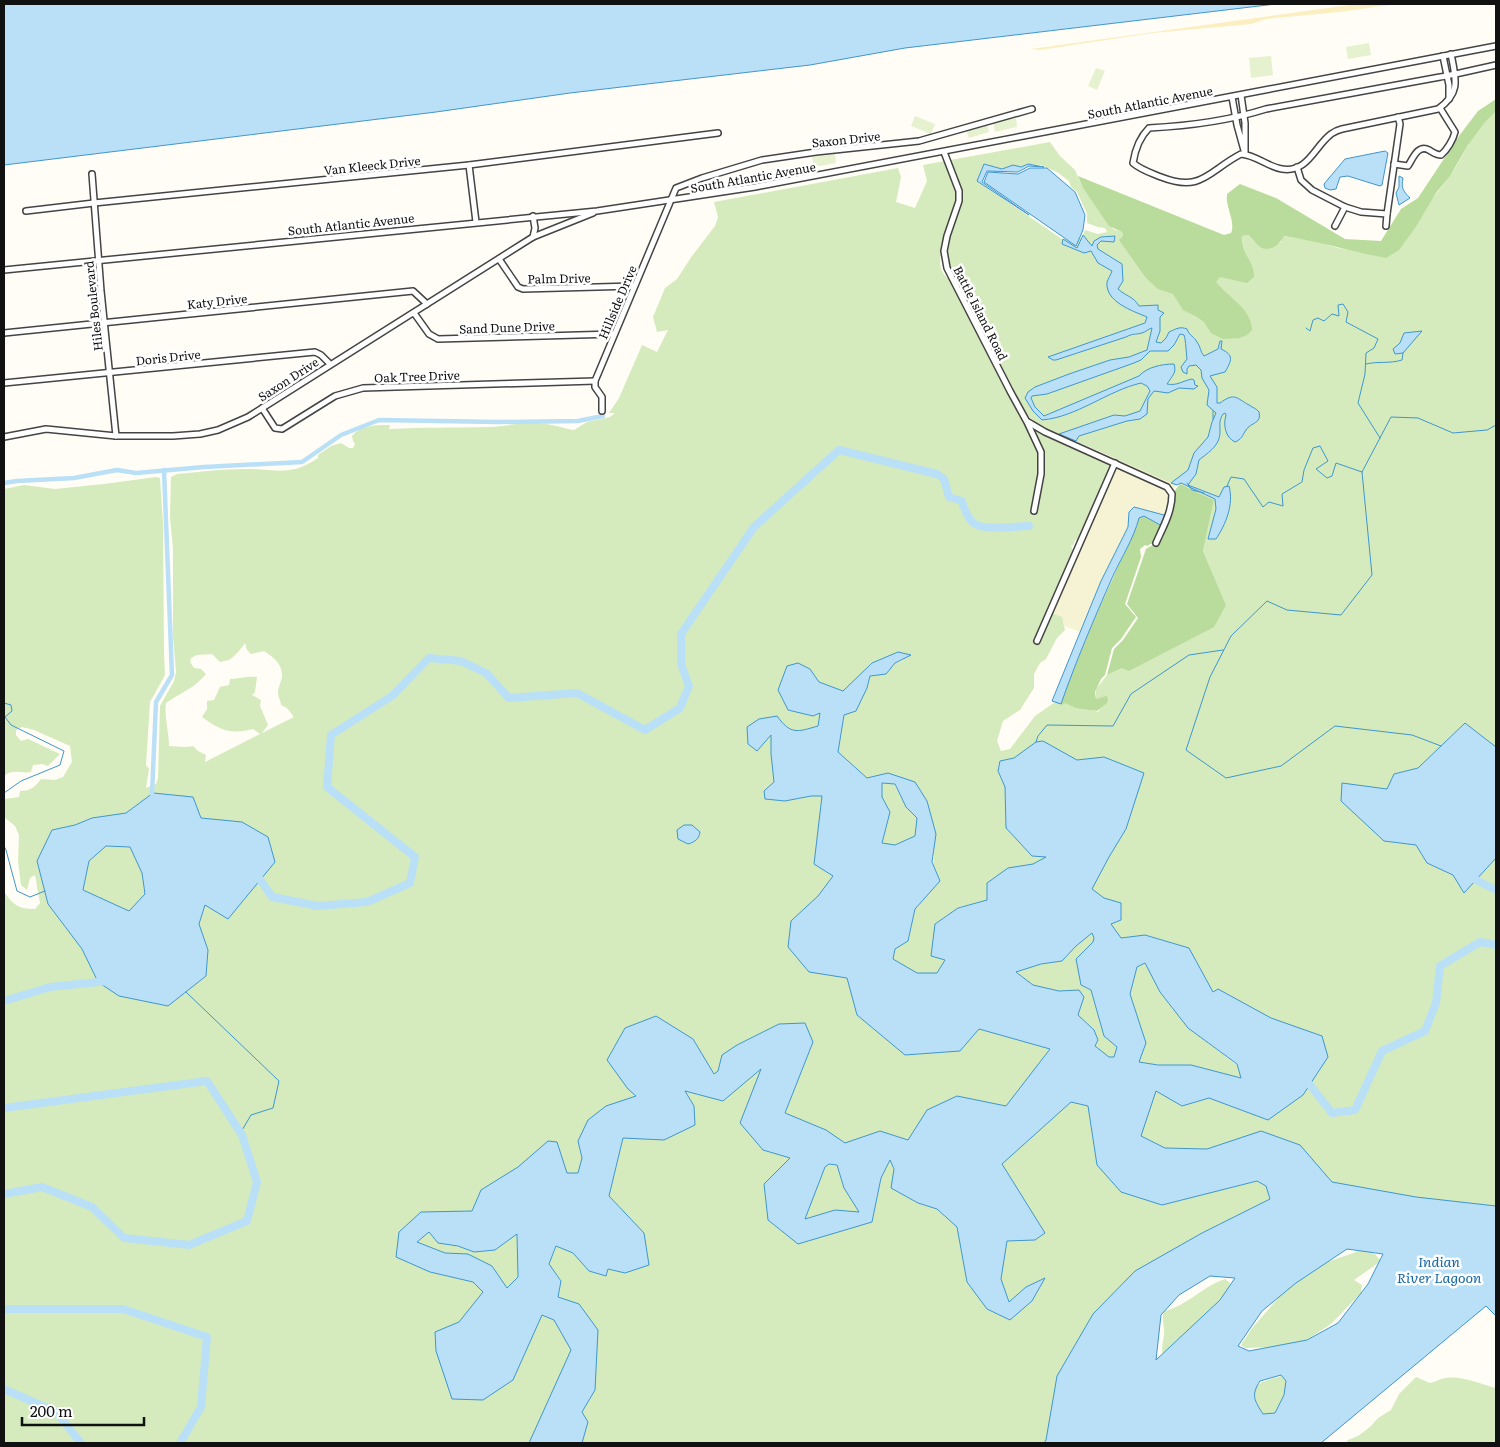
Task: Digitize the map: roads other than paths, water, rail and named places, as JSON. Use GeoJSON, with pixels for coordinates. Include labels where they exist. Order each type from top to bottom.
{"type":"FeatureCollection","features":[{"type":"Feature","properties":{"kind":"street","name":"South Atlantic Avenue"},"geometry":{"type":"LineString","coordinates":[[4,270],[670,201],[944,152],[1496,46]]}},
{"type":"Feature","properties":{"kind":"street"},"geometry":{"type":"LineString","coordinates":[[1451,54],[1455,74],[1456,84],[1453,94],[1440,108],[1342,128],[1331,135],[1303,166],[1280,169],[1241,154],[1199,181],[1185,184],[1171,181],[1133,163],[1141,136],[1149,128],[1170,128],[1244,116],[1266,109],[1447,76],[1455,74],[1496,65]]}},
{"type":"Feature","properties":{"kind":"street"},"geometry":{"type":"LineString","coordinates":[[1443,56],[1449,100]]}},
{"type":"Feature","properties":{"kind":"street"},"geometry":{"type":"LineString","coordinates":[[1240,95],[1244,116],[1245,154]]}},
{"type":"Feature","properties":{"kind":"street"},"geometry":{"type":"LineString","coordinates":[[1232,96],[1245,154]]}},
{"type":"Feature","properties":{"kind":"street"},"geometry":{"type":"LineString","coordinates":[[1394,164],[1408,166],[1422,148],[1426,148],[1437,155],[1444,153],[1456,132],[1440,108]]}},
{"type":"Feature","properties":{"kind":"street","name":"Saxon Drive"},"geometry":{"type":"LineString","coordinates":[[670,201],[676,188],[762,160],[919,141],[1032,109]]}},
{"type":"Feature","properties":{"kind":"street"},"geometry":{"type":"LineString","coordinates":[[1386,226],[1400,124],[1398,117]]}},
{"type":"Feature","properties":{"kind":"street","name":"Van Kleeck Drive"},"geometry":{"type":"LineString","coordinates":[[26,211],[94,202],[469,165],[718,133]]}},
{"type":"Feature","properties":{"kind":"street","name":"Battle Island Road"},"geometry":{"type":"LineString","coordinates":[[944,152],[959,191],[959,201],[944,251],[946,268],[1039,445],[1042,474],[1034,511]]}},
{"type":"Feature","properties":{"kind":"street"},"geometry":{"type":"LineString","coordinates":[[469,165],[476,222]]}},
{"type":"Feature","properties":{"kind":"street"},"geometry":{"type":"LineString","coordinates":[[1296,167],[1301,180],[1312,190],[1345,207],[1361,212],[1387,214]]}},
{"type":"Feature","properties":{"kind":"street","name":"Hiles Boulevard"},"geometry":{"type":"LineString","coordinates":[[92,174],[98,260],[116,436]]}},
{"type":"Feature","properties":{"kind":"street","name":"Hillside Drive"},"geometry":{"type":"LineString","coordinates":[[594,381],[670,201]]}},
{"type":"Feature","properties":{"kind":"street"},"geometry":{"type":"LineString","coordinates":[[1335,226],[1345,207]]}},
{"type":"Feature","properties":{"kind":"street","name":"Saxon Drive"},"geometry":{"type":"LineString","coordinates":[[4,437],[46,429],[116,436],[173,436],[200,434],[218,430],[248,417],[533,237],[597,210]]}},
{"type":"Feature","properties":{"kind":"street"},"geometry":{"type":"LineString","coordinates":[[533,216],[535,228],[533,237]]}},
{"type":"Feature","properties":{"kind":"street","name":"Palm Drive"},"geometry":{"type":"LineString","coordinates":[[499,259],[518,287],[523,289],[634,286]]}},
{"type":"Feature","properties":{"kind":"street","name":"Katy Drive"},"geometry":{"type":"LineString","coordinates":[[4,333],[413,291],[427,304]]}},
{"type":"Feature","properties":{"kind":"street","name":"Sand Dune Drive"},"geometry":{"type":"LineString","coordinates":[[414,313],[428,334],[438,339],[614,334]]}},
{"type":"Feature","properties":{"kind":"street","name":"Doris Drive"},"geometry":{"type":"LineString","coordinates":[[4,382],[315,352],[330,364]]}},
{"type":"Feature","properties":{"kind":"street"},"geometry":{"type":"LineString","coordinates":[[594,381],[595,388],[602,397],[602,411]]}},
{"type":"Feature","properties":{"kind":"street","name":"Oak Tree Drive"},"geometry":{"type":"LineString","coordinates":[[262,408],[275,428],[282,429],[335,396],[363,388],[594,381]]}},
{"type":"Feature","properties":{"kind":"street"},"geometry":{"type":"LineString","coordinates":[[1027,422],[1167,488],[1172,494],[1169,514],[1156,543]]}},
{"type":"Feature","properties":{"kind":"street"},"geometry":{"type":"LineString","coordinates":[[1037,641],[1115,463]]}},
{"type":"Feature","properties":{"kind":"water"},"geometry":{"type":"Polygon","coordinates":[[[4,4],[1276,4],[905,48],[810,65],[570,93],[436,112],[4,165],[4,4]]]}},
{"type":"Feature","properties":{"kind":"water"},"geometry":{"type":"Polygon","coordinates":[[[1385,151],[1388,153],[1382,185],[1348,176],[1340,177],[1336,189],[1330,190],[1325,188],[1324,184],[1345,159],[1385,151]]]}},
{"type":"Feature","properties":{"kind":"water"},"geometry":{"type":"Polygon","coordinates":[[[984,164],[1002,169],[1013,165],[1021,167],[1028,164],[1044,167],[1029,166],[1018,172],[987,171],[982,182],[1029,215],[977,181],[984,164]]]}},
{"type":"Feature","properties":{"kind":"water"},"geometry":{"type":"Polygon","coordinates":[[[1030,168],[1047,168],[1075,192],[1085,215],[1083,230],[1076,246],[984,182],[988,172],[1018,174],[1030,168]]]}},
{"type":"Feature","properties":{"kind":"water"},"geometry":{"type":"Polygon","coordinates":[[[1399,176],[1403,178],[1403,189],[1410,198],[1399,205],[1396,193],[1399,187],[1399,176]]]}},
{"type":"Feature","properties":{"kind":"water"},"geometry":{"type":"Polygon","coordinates":[[[1083,235],[1092,246],[1094,241],[1101,237],[1115,236],[1114,242],[1101,241],[1097,245],[1098,249],[1122,264],[1123,281],[1118,289],[1132,298],[1139,306],[1158,305],[1158,310],[1164,313],[1160,317],[1160,331],[1156,342],[1161,343],[1169,332],[1178,328],[1185,328],[1196,340],[1204,356],[1218,349],[1220,341],[1222,341],[1221,349],[1228,353],[1230,358],[1225,372],[1210,376],[1217,387],[1217,403],[1235,397],[1259,412],[1258,421],[1248,427],[1241,438],[1235,442],[1227,434],[1225,427],[1226,415],[1225,413],[1223,414],[1220,420],[1219,440],[1214,448],[1199,460],[1196,474],[1188,485],[1219,497],[1224,487],[1229,486],[1230,507],[1223,527],[1216,539],[1208,539],[1216,509],[1215,499],[1181,483],[1177,485],[1171,483],[1188,470],[1194,453],[1208,437],[1216,413],[1207,405],[1209,390],[1202,378],[1201,370],[1196,365],[1189,366],[1187,374],[1183,372],[1181,367],[1187,359],[1184,335],[1180,334],[1168,351],[1150,351],[1141,360],[1134,363],[1047,394],[1032,396],[1031,398],[1035,407],[1044,416],[1139,376],[1150,368],[1169,364],[1174,364],[1175,370],[1167,384],[1177,384],[1192,379],[1195,385],[1198,386],[1194,389],[1179,388],[1168,393],[1154,391],[1148,399],[1147,414],[1140,419],[1127,421],[1079,436],[1076,441],[1059,434],[1114,415],[1125,416],[1140,411],[1150,391],[1147,386],[1141,383],[1067,414],[1042,420],[1033,411],[1025,398],[1028,392],[1035,387],[1110,360],[1129,357],[1147,350],[1152,328],[1143,333],[1131,335],[1056,360],[1048,357],[1145,323],[1147,317],[1121,305],[1110,295],[1107,282],[1112,271],[1098,263],[1091,251],[1084,253],[1062,244],[1063,239],[1077,248],[1083,235]]]}},
{"type":"Feature","properties":{"kind":"water"},"geometry":{"type":"Polygon","coordinates":[[[1422,331],[1403,353],[1395,354],[1393,349],[1400,343],[1404,333],[1422,331]]]}},
{"type":"Feature","properties":{"kind":"water"},"geometry":{"type":"Polygon","coordinates":[[[1134,507],[1166,517],[1162,526],[1144,516],[1139,518],[1131,540],[1092,625],[1061,704],[1052,701],[1101,581],[1128,527],[1129,512],[1134,507]]]}},
{"type":"Feature","properties":{"kind":"water","name":"Indian River Lagoon"},"geometry":{"type":"Polygon","coordinates":[[[898,652],[911,655],[895,663],[886,674],[870,676],[867,688],[856,711],[844,715],[838,752],[867,778],[888,773],[915,782],[927,801],[936,834],[932,862],[940,881],[915,909],[908,941],[895,949],[893,959],[917,973],[937,973],[945,960],[931,956],[935,924],[958,908],[987,900],[987,883],[1008,868],[1033,864],[1046,857],[1032,856],[1006,828],[1005,787],[998,771],[1000,761],[1014,758],[1036,742],[1043,741],[1077,760],[1104,757],[1144,773],[1126,829],[1092,889],[1104,898],[1121,903],[1121,920],[1111,924],[1121,938],[1145,935],[1189,948],[1213,992],[1218,989],[1271,1018],[1322,1036],[1328,1057],[1303,1095],[1268,1120],[1209,1098],[1182,1106],[1156,1091],[1141,1136],[1165,1148],[1207,1149],[1261,1131],[1300,1145],[1332,1182],[1416,1197],[1496,1206],[1496,1316],[1486,1306],[1321,1443],[1044,1443],[1057,1376],[1093,1314],[1135,1271],[1202,1233],[1270,1199],[1266,1186],[1257,1181],[1162,1205],[1121,1192],[1097,1165],[1088,1106],[1071,1102],[1002,1164],[1045,1233],[1035,1240],[1007,1241],[1001,1279],[1009,1302],[1026,1287],[1045,1278],[1032,1301],[1010,1320],[987,1309],[967,1282],[957,1227],[937,1209],[918,1203],[891,1188],[894,1169],[890,1160],[881,1178],[872,1222],[798,1244],[768,1220],[764,1184],[790,1158],[763,1150],[740,1123],[761,1069],[723,1101],[685,1091],[694,1106],[695,1125],[664,1140],[623,1138],[609,1196],[644,1233],[649,1265],[625,1273],[608,1269],[606,1276],[589,1271],[573,1253],[556,1246],[549,1264],[561,1281],[558,1297],[579,1304],[598,1330],[595,1390],[582,1412],[588,1422],[582,1443],[529,1443],[571,1350],[554,1320],[542,1315],[513,1380],[483,1400],[452,1399],[436,1351],[435,1332],[459,1322],[483,1292],[473,1282],[430,1272],[396,1257],[399,1232],[421,1212],[472,1211],[481,1190],[518,1167],[548,1141],[557,1142],[567,1173],[578,1173],[582,1158],[578,1141],[588,1120],[606,1106],[636,1096],[628,1089],[607,1060],[625,1028],[656,1016],[693,1039],[714,1074],[718,1071],[722,1055],[737,1045],[779,1024],[805,1023],[813,1042],[785,1113],[826,1130],[845,1143],[880,1131],[908,1140],[927,1110],[957,1096],[1006,1106],[1050,1049],[979,1029],[960,1051],[905,1055],[857,1015],[847,978],[809,972],[788,947],[791,921],[818,896],[833,876],[814,864],[822,796],[785,801],[765,799],[764,791],[774,782],[771,735],[757,751],[748,744],[747,727],[759,719],[777,716],[786,726],[795,730],[805,730],[818,726],[820,713],[813,716],[788,710],[778,690],[787,666],[798,663],[810,669],[819,682],[843,691],[872,663],[898,652]],[[882,783],[882,797],[890,812],[882,843],[895,845],[915,836],[917,818],[906,807],[895,784],[882,783]],[[1092,933],[1062,961],[1041,964],[1016,972],[1033,985],[1059,991],[1079,990],[1084,997],[1078,1015],[1094,1030],[1098,1040],[1095,1046],[1109,1057],[1114,1057],[1117,1047],[1104,1036],[1091,990],[1081,985],[1076,959],[1093,942],[1092,933]],[[1145,963],[1137,967],[1130,994],[1146,1043],[1139,1062],[1158,1065],[1191,1065],[1241,1078],[1237,1064],[1188,1028],[1160,992],[1145,963]],[[829,1164],[825,1167],[805,1219],[835,1210],[859,1212],[844,1188],[837,1165],[829,1164]],[[429,1232],[417,1242],[445,1253],[468,1254],[492,1266],[507,1288],[518,1277],[517,1234],[495,1250],[474,1252],[458,1246],[438,1243],[429,1232]],[[1347,1249],[1296,1283],[1262,1311],[1238,1346],[1249,1351],[1307,1340],[1338,1323],[1368,1284],[1383,1254],[1347,1249]],[[1210,1276],[1179,1295],[1161,1315],[1156,1360],[1220,1300],[1235,1278],[1210,1276]],[[1281,1375],[1260,1381],[1255,1390],[1257,1405],[1263,1414],[1275,1413],[1284,1395],[1286,1381],[1281,1375]]]}},
{"type":"Feature","properties":{"kind":"water"},"geometry":{"type":"Polygon","coordinates":[[[1465,723],[1496,747],[1496,858],[1464,893],[1453,875],[1427,863],[1416,845],[1384,841],[1341,801],[1342,783],[1387,789],[1394,774],[1418,768],[1465,723]]]}},
{"type":"Feature","properties":{"kind":"water"},"geometry":{"type":"Polygon","coordinates":[[[153,793],[193,797],[201,818],[242,822],[268,837],[275,862],[228,919],[205,905],[199,924],[208,950],[206,976],[168,1006],[119,996],[98,982],[82,949],[48,904],[37,861],[52,830],[75,825],[92,818],[126,813],[153,793]],[[106,846],[89,861],[83,890],[129,911],[145,894],[142,873],[130,847],[106,846]]]}},
{"type":"Feature","properties":{"kind":"water"},"geometry":{"type":"Polygon","coordinates":[[[684,825],[692,825],[700,832],[696,840],[688,844],[678,839],[677,830],[684,825]]]}},
{"type":"Feature","properties":{"kind":"waterway"},"geometry":{"type":"LineString","coordinates":[[1306,328],[1310,331],[1313,320],[1318,318],[1324,321],[1332,314],[1339,316],[1338,305],[1343,304],[1348,312],[1346,322],[1378,339],[1374,348],[1366,353],[1365,374],[1358,403],[1380,438]]}},
{"type":"Feature","properties":{"kind":"waterway"},"geometry":{"type":"LineString","coordinates":[[1366,364],[1402,360],[1403,353]]}},
{"type":"Feature","properties":{"kind":"waterway"},"geometry":{"type":"LineString","coordinates":[[1213,411],[1213,419]]}},
{"type":"Feature","properties":{"kind":"waterway"},"geometry":{"type":"LineString","coordinates":[[4,483],[74,478],[117,470],[136,473],[302,462],[341,435],[379,420],[578,421],[603,416]]}},
{"type":"Feature","properties":{"kind":"waterway"},"geometry":{"type":"LineString","coordinates":[[1441,746],[1412,735],[1335,726],[1281,766],[1226,778],[1186,750],[1210,677],[1231,636],[1267,601],[1287,610],[1341,615],[1372,575],[1362,472],[1391,417],[1418,418],[1453,433],[1487,430],[1496,425]]}},
{"type":"Feature","properties":{"kind":"waterway"},"geometry":{"type":"LineString","coordinates":[[1227,486],[1231,477],[1244,479],[1263,507],[1269,502],[1283,506],[1282,494],[1302,482],[1304,470],[1313,448],[1320,446],[1328,461],[1316,469],[1327,478],[1332,476],[1336,463],[1362,472]]}},
{"type":"Feature","properties":{"kind":"waterway"},"geometry":{"type":"LineString","coordinates":[[255,872],[272,897],[318,906],[367,902],[410,883],[415,857],[327,787],[331,735],[392,696],[429,658],[461,661],[486,673],[509,698],[577,693],[645,730],[680,708],[689,686],[681,664],[681,634],[754,527],[839,450],[937,474],[944,479],[949,497],[962,501],[970,520],[975,524],[993,528],[1029,526]]}},
{"type":"Feature","properties":{"kind":"waterway"},"geometry":{"type":"LineString","coordinates":[[152,794],[156,702],[172,675],[164,470]]}},
{"type":"Feature","properties":{"kind":"waterway"},"geometry":{"type":"LineString","coordinates":[[1187,483],[1192,490],[1204,493]]}},
{"type":"Feature","properties":{"kind":"waterway"},"geometry":{"type":"LineString","coordinates":[[1036,742],[1038,736],[1047,725],[1113,726],[1131,694],[1189,655],[1223,650]]}},
{"type":"Feature","properties":{"kind":"waterway"},"geometry":{"type":"LineString","coordinates":[[4,703],[11,705],[12,711],[5,717],[11,725],[64,751],[60,765],[21,781],[4,793]]}},
{"type":"Feature","properties":{"kind":"waterway"},"geometry":{"type":"LineString","coordinates":[[4,846],[17,891],[30,897],[45,891]]}},
{"type":"Feature","properties":{"kind":"waterway"},"geometry":{"type":"LineString","coordinates":[[1476,880],[1496,890]]}},
{"type":"Feature","properties":{"kind":"waterway"},"geometry":{"type":"LineString","coordinates":[[1310,1085],[1332,1113],[1355,1110],[1382,1051],[1425,1031],[1436,1003],[1440,966],[1480,942],[1496,945]]}},
{"type":"Feature","properties":{"kind":"waterway"},"geometry":{"type":"LineString","coordinates":[[4,1001],[50,987],[108,981]]}},
{"type":"Feature","properties":{"kind":"waterway"},"geometry":{"type":"LineString","coordinates":[[186,992],[279,1081],[273,1108],[251,1115],[241,1132]]}},
{"type":"Feature","properties":{"kind":"waterway"},"geometry":{"type":"LineString","coordinates":[[4,1108],[207,1081],[242,1135],[257,1182],[247,1221],[189,1245],[124,1238],[92,1207],[42,1187],[4,1194]]}},
{"type":"Feature","properties":{"kind":"waterway"},"geometry":{"type":"LineString","coordinates":[[4,1309],[123,1309],[207,1337],[201,1407],[180,1443]]}},
{"type":"Feature","properties":{"kind":"waterway"},"geometry":{"type":"LineString","coordinates":[[4,1389],[56,1412],[81,1443]]}}]}
